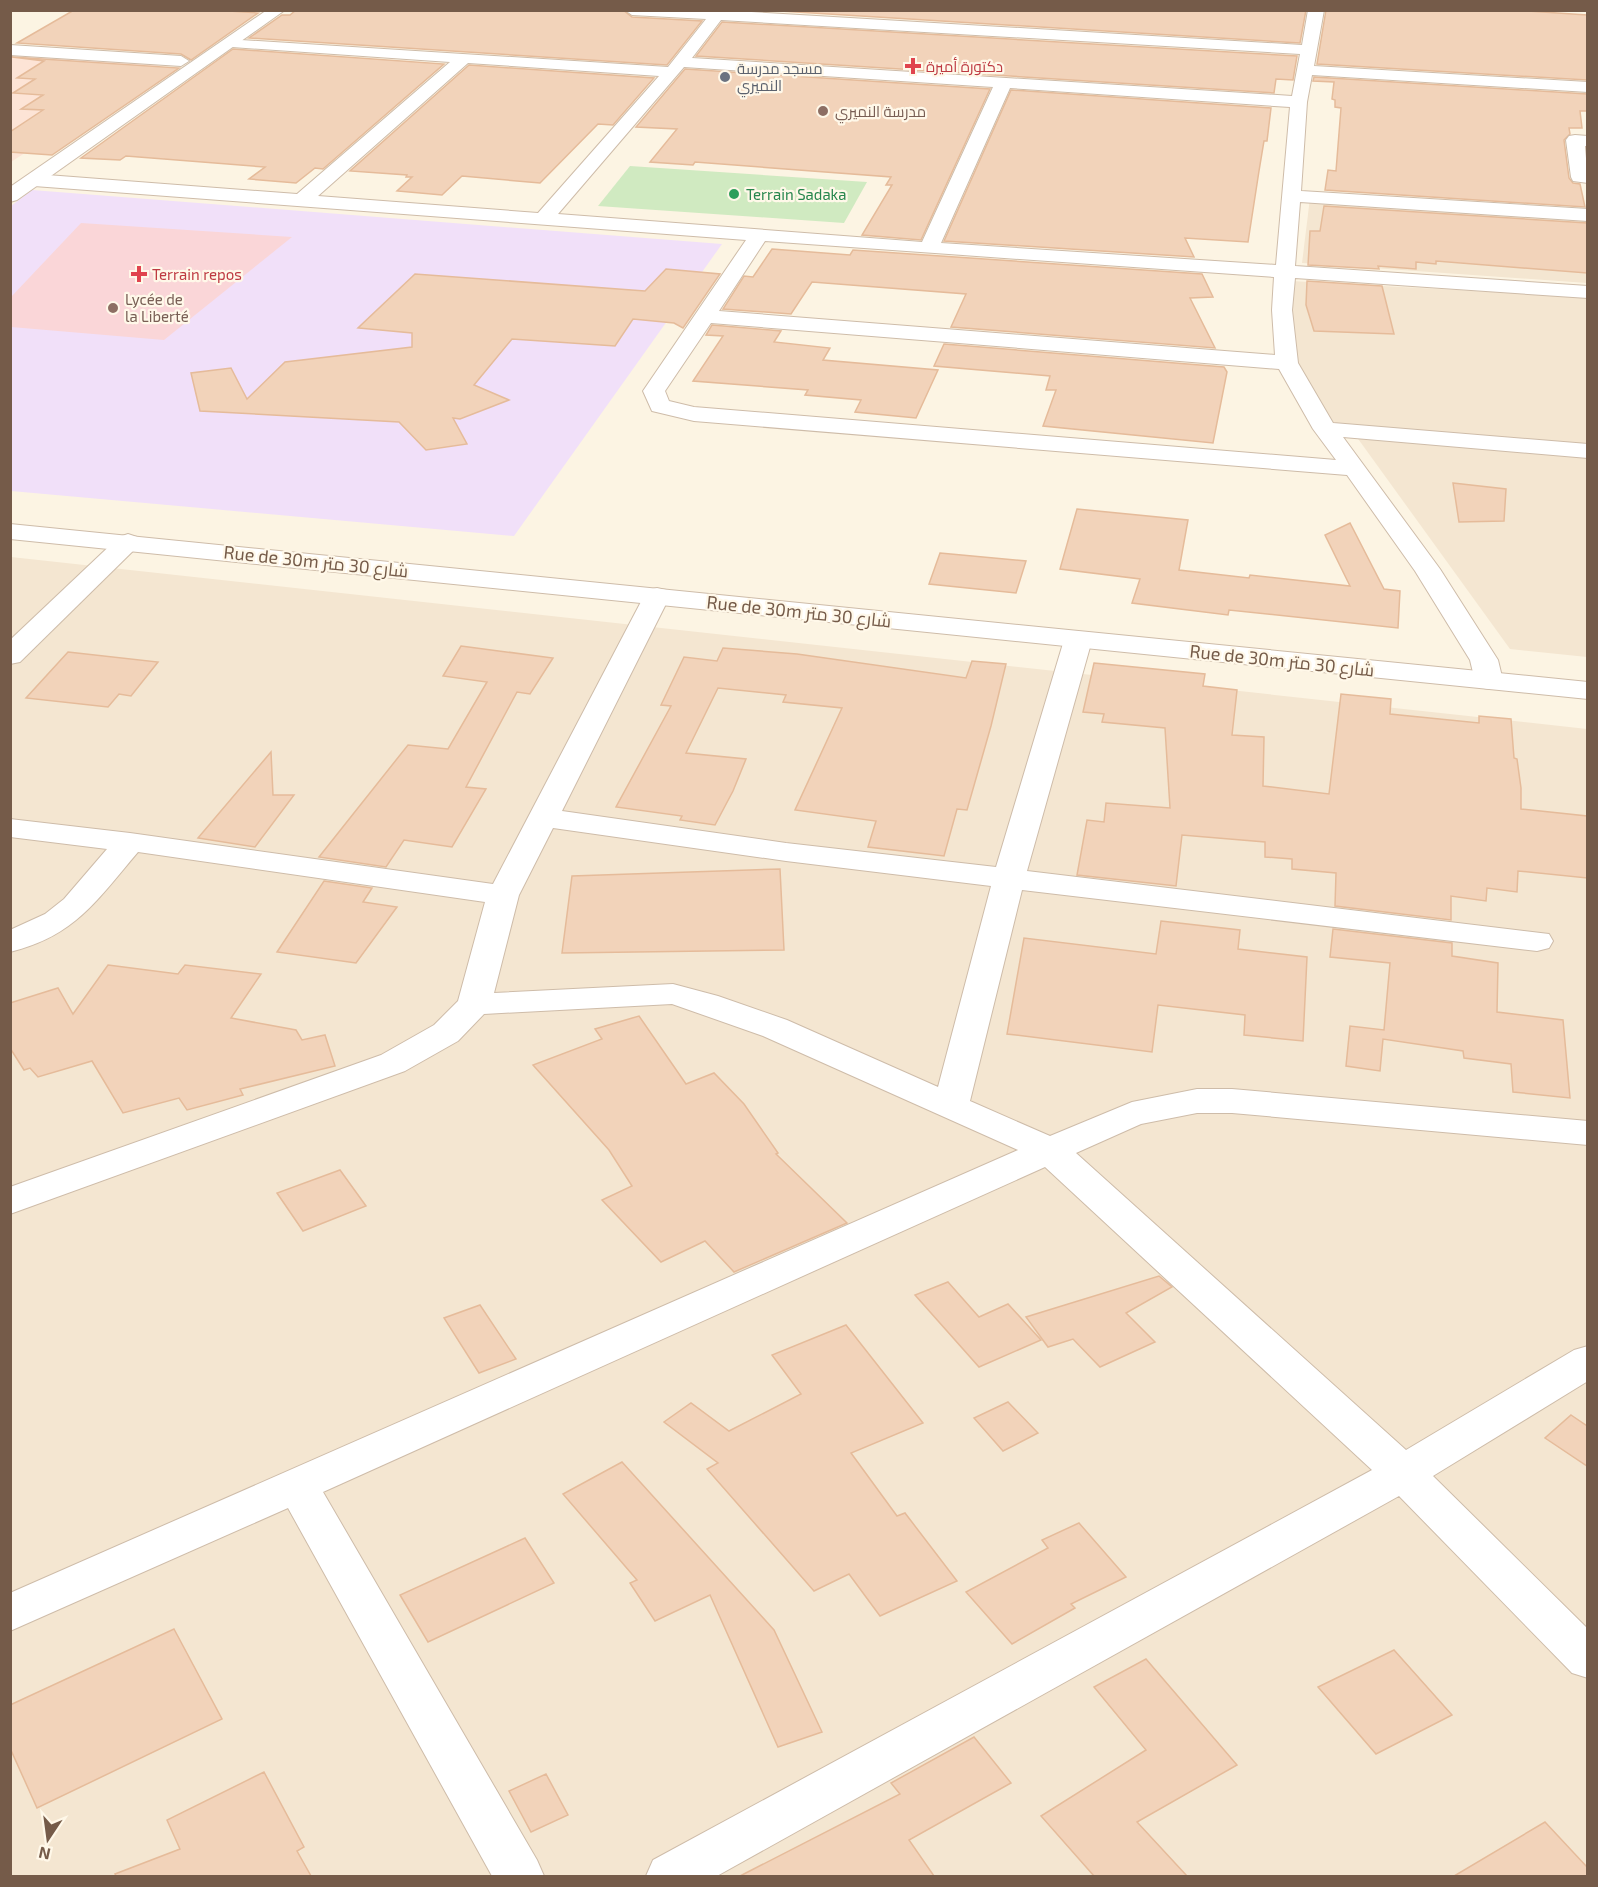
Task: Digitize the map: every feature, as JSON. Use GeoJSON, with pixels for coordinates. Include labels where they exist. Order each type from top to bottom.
{"type":"FeatureCollection","features":[{"type":"Feature","properties":{"kind":"street"},"geometry":{"type":"LineString","coordinates":[[10,178],[258,10]]}},
{"type":"Feature","properties":{"kind":"street"},"geometry":{"type":"LineString","coordinates":[[10,196],[278,10]]}},
{"type":"Feature","properties":{"kind":"street"},"geometry":{"type":"LineString","coordinates":[[632,10],[693,12],[1306,60],[1587,87]]}},
{"type":"Feature","properties":{"kind":"street"},"geometry":{"type":"LineString","coordinates":[[1316,10],[1299,102],[1291,195],[1282,310],[1287,363],[1325,429],[1427,569],[1486,671]]}},
{"type":"Feature","properties":{"kind":"street"},"geometry":{"type":"LineString","coordinates":[[544,218],[676,67],[717,15]]}},
{"type":"Feature","properties":{"kind":"street"},"geometry":{"type":"LineString","coordinates":[[232,42],[464,58],[1004,82],[1299,102]]}},
{"type":"Feature","properties":{"kind":"street"},"geometry":{"type":"LineString","coordinates":[[10,50],[181,61]]}},
{"type":"Feature","properties":{"kind":"street"},"geometry":{"type":"LineString","coordinates":[[302,200],[464,58]]}},
{"type":"Feature","properties":{"kind":"street"},"geometry":{"type":"LineString","coordinates":[[929,248],[1004,82]]}},
{"type":"Feature","properties":{"kind":"street"},"geometry":{"type":"LineString","coordinates":[[1587,141],[1575,140],[1580,177],[1587,178]]}},
{"type":"Feature","properties":{"kind":"street"},"geometry":{"type":"LineString","coordinates":[[34,180],[929,248],[1587,292]]}},
{"type":"Feature","properties":{"kind":"street"},"geometry":{"type":"LineString","coordinates":[[1291,195],[1587,214]]}},
{"type":"Feature","properties":{"kind":"street"},"geometry":{"type":"LineString","coordinates":[[759,235],[654,391],[660,406],[694,414],[1356,469]]}},
{"type":"Feature","properties":{"kind":"street"},"geometry":{"type":"LineString","coordinates":[[706,316],[1287,363]]}},
{"type":"Feature","properties":{"kind":"street"},"geometry":{"type":"LineString","coordinates":[[1325,429],[1587,451]]}},
{"type":"Feature","properties":{"kind":"street","name":"Rue de 30m شارع 30 متر"},"geometry":{"type":"LineString","coordinates":[[10,513],[1486,671],[1587,691]]}},
{"type":"Feature","properties":{"kind":"street","name":"Rue de 30m شارع 30 متر"},"geometry":{"type":"LineString","coordinates":[[10,531],[1078,640],[1486,671],[1587,672]]}},
{"type":"Feature","properties":{"kind":"street"},"geometry":{"type":"LineString","coordinates":[[10,656],[128,542]]}},
{"type":"Feature","properties":{"kind":"street"},"geometry":{"type":"LineString","coordinates":[[10,1201],[393,1063],[446,1033],[474,1004],[504,895],[657,596]]}},
{"type":"Feature","properties":{"kind":"street"},"geometry":{"type":"LineString","coordinates":[[951,1105],[1009,878],[1078,640]]}},
{"type":"Feature","properties":{"kind":"street"},"geometry":{"type":"LineString","coordinates":[[542,817],[786,852],[1537,941]]}},
{"type":"Feature","properties":{"kind":"street"},"geometry":{"type":"LineString","coordinates":[[10,828],[130,842],[504,895]]}},
{"type":"Feature","properties":{"kind":"street"},"geometry":{"type":"LineString","coordinates":[[10,942],[57,921],[75,906],[130,842]]}},
{"type":"Feature","properties":{"kind":"street"},"geometry":{"type":"LineString","coordinates":[[474,1004],[673,994],[706,1003],[776,1029],[1049,1150],[1403,1473],[1587,1659]]}},
{"type":"Feature","properties":{"kind":"street"},"geometry":{"type":"LineString","coordinates":[[10,1613],[1132,1114],[1197,1101],[1232,1101],[1587,1133]]}},
{"type":"Feature","properties":{"kind":"street"},"geometry":{"type":"LineString","coordinates":[[671,1876],[1403,1473],[1587,1361]]}},
{"type":"Feature","properties":{"kind":"street"},"geometry":{"type":"LineString","coordinates":[[297,1485],[519,1876]]}},
{"type":"Feature","properties":{"kind":"shaded area"},"geometry":{"type":"Polygon","coordinates":[[[11,52],[162,63],[11,162],[11,52]]]}},
{"type":"Feature","properties":{"kind":"shaded area"},"geometry":{"type":"Polygon","coordinates":[[[32,190],[722,244],[514,536],[11,491],[11,206],[32,190]]]}},
{"type":"Feature","properties":{"kind":"shaded area"},"geometry":{"type":"Polygon","coordinates":[[[1310,198],[1587,217],[1587,283],[1302,263],[1310,198]]]}},
{"type":"Feature","properties":{"kind":"shaded area","name":"Terrain repos"},"geometry":{"type":"Polygon","coordinates":[[[81,223],[292,237],[164,340],[11,327],[11,297],[81,223]]]}},
{"type":"Feature","properties":{"kind":"shaded area"},"geometry":{"type":"Polygon","coordinates":[[[1273,280],[1587,297],[1587,445],[1333,425],[1281,348],[1273,280]]]}},
{"type":"Feature","properties":{"kind":"shaded area"},"geometry":{"type":"Polygon","coordinates":[[[1356,436],[1587,456],[1587,657],[1510,649],[1356,436]]]}},
{"type":"Feature","properties":{"kind":"shaded area"},"geometry":{"type":"Polygon","coordinates":[[[11,557],[1587,729],[1587,1876],[11,1876],[11,557]]]}},
{"type":"Feature","properties":{"kind":"green space","name":"Terrain Sadaka"},"geometry":{"type":"Polygon","coordinates":[[[630,166],[867,182],[844,223],[598,206],[630,166]]]}},
{"type":"Feature","properties":{"kind":"building"},"geometry":{"type":"Polygon","coordinates":[[[74,10],[213,10],[258,13],[191,60],[181,54],[17,43],[74,10]]]}},
{"type":"Feature","properties":{"kind":"building"},"geometry":{"type":"Polygon","coordinates":[[[296,10],[623,10],[632,17],[702,21],[667,65],[249,38],[282,15],[290,15],[296,10]]]}},
{"type":"Feature","properties":{"kind":"building"},"geometry":{"type":"Polygon","coordinates":[[[764,10],[1306,10],[1300,43],[764,10]]]}},
{"type":"Feature","properties":{"kind":"building"},"geometry":{"type":"Polygon","coordinates":[[[1326,10],[1514,10],[1587,15],[1587,80],[1317,64],[1326,10]]]}},
{"type":"Feature","properties":{"kind":"building"},"geometry":{"type":"Polygon","coordinates":[[[722,22],[1297,56],[1293,80],[1276,79],[1274,93],[696,56],[722,22]]]}},
{"type":"Feature","properties":{"kind":"building"},"geometry":{"type":"Polygon","coordinates":[[[233,49],[444,64],[323,169],[315,168],[296,183],[249,179],[265,167],[126,156],[120,160],[81,158],[233,49]]]}},
{"type":"Feature","properties":{"kind":"building"},"geometry":{"type":"Polygon","coordinates":[[[12,57],[179,68],[52,155],[10,152],[10,132],[43,110],[21,109],[43,95],[13,93],[35,79],[17,78],[44,61],[12,57]]]}},
{"type":"Feature","properties":{"kind":"building"},"geometry":{"type":"Polygon","coordinates":[[[469,65],[654,78],[613,125],[598,124],[540,183],[462,176],[442,195],[397,191],[412,177],[406,177],[407,175],[350,171],[469,65]]]}},
{"type":"Feature","properties":{"kind":"building","name":"مدرسة النميري"},"geometry":{"type":"Polygon","coordinates":[[[685,69],[990,89],[921,240],[862,235],[892,185],[886,185],[891,177],[695,162],[693,165],[650,162],[677,129],[636,127],[685,69]]]}},
{"type":"Feature","properties":{"kind":"building"},"geometry":{"type":"Polygon","coordinates":[[[1314,77],[1587,94],[1587,111],[1580,111],[1582,128],[1569,128],[1570,134],[1564,140],[1569,178],[1573,183],[1580,184],[1585,207],[1325,190],[1328,170],[1336,171],[1341,108],[1335,107],[1335,100],[1332,99],[1334,82],[1313,81],[1314,77]]]}},
{"type":"Feature","properties":{"kind":"building"},"geometry":{"type":"Polygon","coordinates":[[[1011,90],[1271,108],[1248,242],[1185,238],[1194,257],[944,241],[1011,90]]]}},
{"type":"Feature","properties":{"kind":"building"},"geometry":{"type":"Polygon","coordinates":[[[1324,206],[1587,223],[1587,273],[1436,261],[1436,264],[1416,262],[1416,269],[1308,265],[1310,231],[1320,231],[1324,206]]]}},
{"type":"Feature","properties":{"kind":"building"},"geometry":{"type":"Polygon","coordinates":[[[772,249],[850,255],[853,250],[1202,274],[1213,297],[1190,298],[1215,348],[951,327],[966,294],[812,282],[791,314],[723,309],[744,276],[753,277],[772,249]]]}},
{"type":"Feature","properties":{"kind":"building"},"geometry":{"type":"Polygon","coordinates":[[[666,269],[720,274],[683,328],[674,323],[633,319],[615,346],[512,339],[474,385],[509,400],[460,419],[453,418],[467,444],[426,450],[399,422],[200,411],[191,373],[231,368],[247,399],[285,362],[412,347],[412,333],[358,328],[415,274],[645,291],[666,269]]]}},
{"type":"Feature","properties":{"kind":"building"},"geometry":{"type":"Polygon","coordinates":[[[1307,281],[1382,286],[1394,334],[1314,331],[1306,305],[1307,281]]]}},
{"type":"Feature","properties":{"kind":"building"},"geometry":{"type":"Polygon","coordinates":[[[712,325],[781,331],[774,342],[830,348],[823,360],[938,370],[916,418],[855,412],[861,400],[805,395],[808,390],[693,381],[723,336],[706,335],[712,325]]]}},
{"type":"Feature","properties":{"kind":"building"},"geometry":{"type":"Polygon","coordinates":[[[944,344],[1224,367],[1227,372],[1213,443],[1043,426],[1056,390],[1046,390],[1050,376],[934,366],[944,344]]]}},
{"type":"Feature","properties":{"kind":"building"},"geometry":{"type":"Polygon","coordinates":[[[1453,483],[1506,489],[1504,521],[1459,522],[1453,483]]]}},
{"type":"Feature","properties":{"kind":"building"},"geometry":{"type":"Polygon","coordinates":[[[1077,509],[1188,520],[1179,570],[1350,586],[1325,535],[1350,523],[1384,589],[1400,591],[1398,628],[1229,610],[1228,615],[1132,603],[1140,579],[1060,569],[1077,509]]]}},
{"type":"Feature","properties":{"kind":"building"},"geometry":{"type":"Polygon","coordinates":[[[940,553],[1026,561],[1016,593],[929,584],[940,553]]]}},
{"type":"Feature","properties":{"kind":"building"},"geometry":{"type":"Polygon","coordinates":[[[461,646],[553,658],[530,694],[517,692],[466,787],[486,789],[452,847],[404,840],[386,867],[319,857],[408,745],[448,749],[487,682],[443,676],[461,646]]]}},
{"type":"Feature","properties":{"kind":"building"},"geometry":{"type":"Polygon","coordinates":[[[723,648],[797,654],[966,678],[972,661],[1006,664],[967,810],[957,809],[944,856],[868,847],[876,821],[795,810],[842,708],[783,702],[786,695],[718,688],[686,753],[746,759],[733,791],[715,825],[680,820],[682,816],[616,807],[671,706],[661,705],[684,657],[717,661],[723,648]]]}},
{"type":"Feature","properties":{"kind":"building"},"geometry":{"type":"Polygon","coordinates":[[[68,652],[158,662],[131,696],[119,694],[108,707],[26,698],[68,652]]]}},
{"type":"Feature","properties":{"kind":"building"},"geometry":{"type":"Polygon","coordinates":[[[1094,663],[1205,674],[1203,686],[1237,690],[1232,735],[1264,737],[1263,786],[1329,794],[1341,694],[1391,699],[1390,714],[1479,723],[1479,716],[1511,719],[1514,758],[1517,759],[1521,788],[1521,809],[1587,816],[1587,878],[1518,871],[1517,892],[1487,888],[1486,901],[1451,896],[1451,920],[1335,906],[1336,873],[1292,869],[1292,859],[1265,857],[1265,842],[1182,835],[1176,886],[1077,875],[1087,820],[1104,822],[1106,803],[1170,808],[1165,728],[1102,722],[1104,714],[1083,712],[1094,663]]]}},
{"type":"Feature","properties":{"kind":"building"},"geometry":{"type":"Polygon","coordinates":[[[271,752],[273,795],[294,795],[255,847],[198,838],[271,752]]]}},
{"type":"Feature","properties":{"kind":"building"},"geometry":{"type":"Polygon","coordinates":[[[780,869],[784,950],[562,953],[572,876],[780,869]]]}},
{"type":"Feature","properties":{"kind":"building"},"geometry":{"type":"Polygon","coordinates":[[[324,881],[372,888],[363,902],[397,907],[356,963],[277,952],[324,881]]]}},
{"type":"Feature","properties":{"kind":"building"},"geometry":{"type":"Polygon","coordinates":[[[1161,921],[1240,930],[1238,949],[1307,957],[1303,1041],[1244,1035],[1245,1015],[1158,1005],[1152,1052],[1007,1034],[1024,938],[1156,954],[1161,921]]]}},
{"type":"Feature","properties":{"kind":"building"},"geometry":{"type":"Polygon","coordinates":[[[1333,929],[1452,943],[1452,956],[1498,963],[1497,1012],[1563,1020],[1570,1098],[1513,1092],[1511,1064],[1464,1058],[1463,1051],[1383,1039],[1380,1071],[1346,1066],[1350,1026],[1384,1030],[1390,963],[1330,957],[1333,929]]]}},
{"type":"Feature","properties":{"kind":"building"},"geometry":{"type":"Polygon","coordinates":[[[108,965],[178,974],[185,965],[261,974],[231,1018],[296,1030],[302,1040],[325,1035],[335,1066],[240,1089],[243,1095],[187,1110],[179,1098],[123,1113],[92,1061],[38,1077],[30,1068],[24,1070],[10,1048],[10,1003],[58,988],[73,1014],[108,965]]]}},
{"type":"Feature","properties":{"kind":"building"},"geometry":{"type":"Polygon","coordinates":[[[639,1016],[686,1084],[714,1073],[744,1104],[778,1153],[776,1154],[847,1223],[734,1272],[705,1241],[661,1262],[602,1200],[632,1186],[609,1150],[533,1065],[602,1039],[595,1029],[639,1016]]]}},
{"type":"Feature","properties":{"kind":"building"},"geometry":{"type":"Polygon","coordinates":[[[340,1170],[366,1206],[303,1231],[277,1193],[340,1170]]]}},
{"type":"Feature","properties":{"kind":"building"},"geometry":{"type":"Polygon","coordinates":[[[1159,1276],[1172,1287],[1126,1313],[1155,1342],[1100,1367],[1073,1339],[1048,1347],[1026,1317],[1159,1276]]]}},
{"type":"Feature","properties":{"kind":"building"},"geometry":{"type":"Polygon","coordinates":[[[948,1282],[979,1317],[1008,1304],[1041,1340],[979,1367],[915,1295],[948,1282]]]}},
{"type":"Feature","properties":{"kind":"building"},"geometry":{"type":"Polygon","coordinates":[[[480,1305],[516,1359],[479,1373],[444,1318],[480,1305]]]}},
{"type":"Feature","properties":{"kind":"building"},"geometry":{"type":"Polygon","coordinates":[[[846,1325],[923,1423],[851,1453],[897,1516],[905,1513],[957,1581],[880,1616],[849,1574],[814,1591],[707,1469],[718,1463],[664,1422],[691,1403],[729,1431],[801,1394],[772,1355],[846,1325]]]}},
{"type":"Feature","properties":{"kind":"building"},"geometry":{"type":"Polygon","coordinates":[[[1008,1402],[1038,1433],[1003,1451],[974,1418],[1008,1402]]]}},
{"type":"Feature","properties":{"kind":"building"},"geometry":{"type":"Polygon","coordinates":[[[1571,1415],[1587,1426],[1587,1466],[1545,1438],[1571,1415]]]}},
{"type":"Feature","properties":{"kind":"building"},"geometry":{"type":"Polygon","coordinates":[[[622,1462],[774,1630],[822,1732],[778,1747],[710,1595],[655,1621],[630,1583],[637,1580],[563,1494],[622,1462]]]}},
{"type":"Feature","properties":{"kind":"building"},"geometry":{"type":"Polygon","coordinates":[[[1079,1523],[1126,1577],[1071,1604],[1075,1608],[1012,1644],[966,1592],[1048,1548],[1042,1540],[1079,1523]]]}},
{"type":"Feature","properties":{"kind":"building"},"geometry":{"type":"Polygon","coordinates":[[[525,1538],[554,1583],[428,1642],[400,1595],[525,1538]]]}},
{"type":"Feature","properties":{"kind":"building"},"geometry":{"type":"Polygon","coordinates":[[[174,1629],[222,1719],[37,1808],[10,1748],[10,1705],[174,1629]]]}},
{"type":"Feature","properties":{"kind":"building"},"geometry":{"type":"Polygon","coordinates":[[[1394,1650],[1452,1715],[1376,1754],[1318,1687],[1394,1650]]]}},
{"type":"Feature","properties":{"kind":"building"},"geometry":{"type":"Polygon","coordinates":[[[1146,1659],[1237,1765],[1137,1822],[1187,1876],[1094,1876],[1041,1816],[1146,1750],[1094,1687],[1146,1659]]]}},
{"type":"Feature","properties":{"kind":"building"},"geometry":{"type":"Polygon","coordinates":[[[974,1737],[1011,1783],[909,1840],[934,1876],[740,1876],[900,1794],[891,1783],[974,1737]]]}},
{"type":"Feature","properties":{"kind":"building"},"geometry":{"type":"Polygon","coordinates":[[[264,1772],[304,1847],[297,1851],[311,1876],[116,1876],[115,1874],[180,1849],[167,1820],[264,1772]]]}},
{"type":"Feature","properties":{"kind":"building"},"geometry":{"type":"Polygon","coordinates":[[[546,1774],[568,1815],[531,1832],[509,1791],[546,1774]]]}},
{"type":"Feature","properties":{"kind":"building"},"geometry":{"type":"Polygon","coordinates":[[[1545,1822],[1587,1867],[1587,1876],[1454,1876],[1545,1822]]]}},
{"type":"Feature","properties":{"kind":"place","name":"دكتورة أميرة"},"geometry":{"type":"Point","coordinates":[913,66]}},
{"type":"Feature","properties":{"kind":"place","name":"مسجد مدرسة النميري"},"geometry":{"type":"Point","coordinates":[725,77]}},
{"type":"Feature","properties":{"kind":"place","name":"مدرسة النميري"},"geometry":{"type":"Point","coordinates":[823,111]}},
{"type":"Feature","properties":{"kind":"place","name":"Terrain Sadaka"},"geometry":{"type":"Point","coordinates":[734,194]}},
{"type":"Feature","properties":{"kind":"place","name":"Terrain repos"},"geometry":{"type":"Point","coordinates":[139,274]}},
{"type":"Feature","properties":{"kind":"place","name":"Lycée de la Liberté"},"geometry":{"type":"Point","coordinates":[113,308]}}]}
